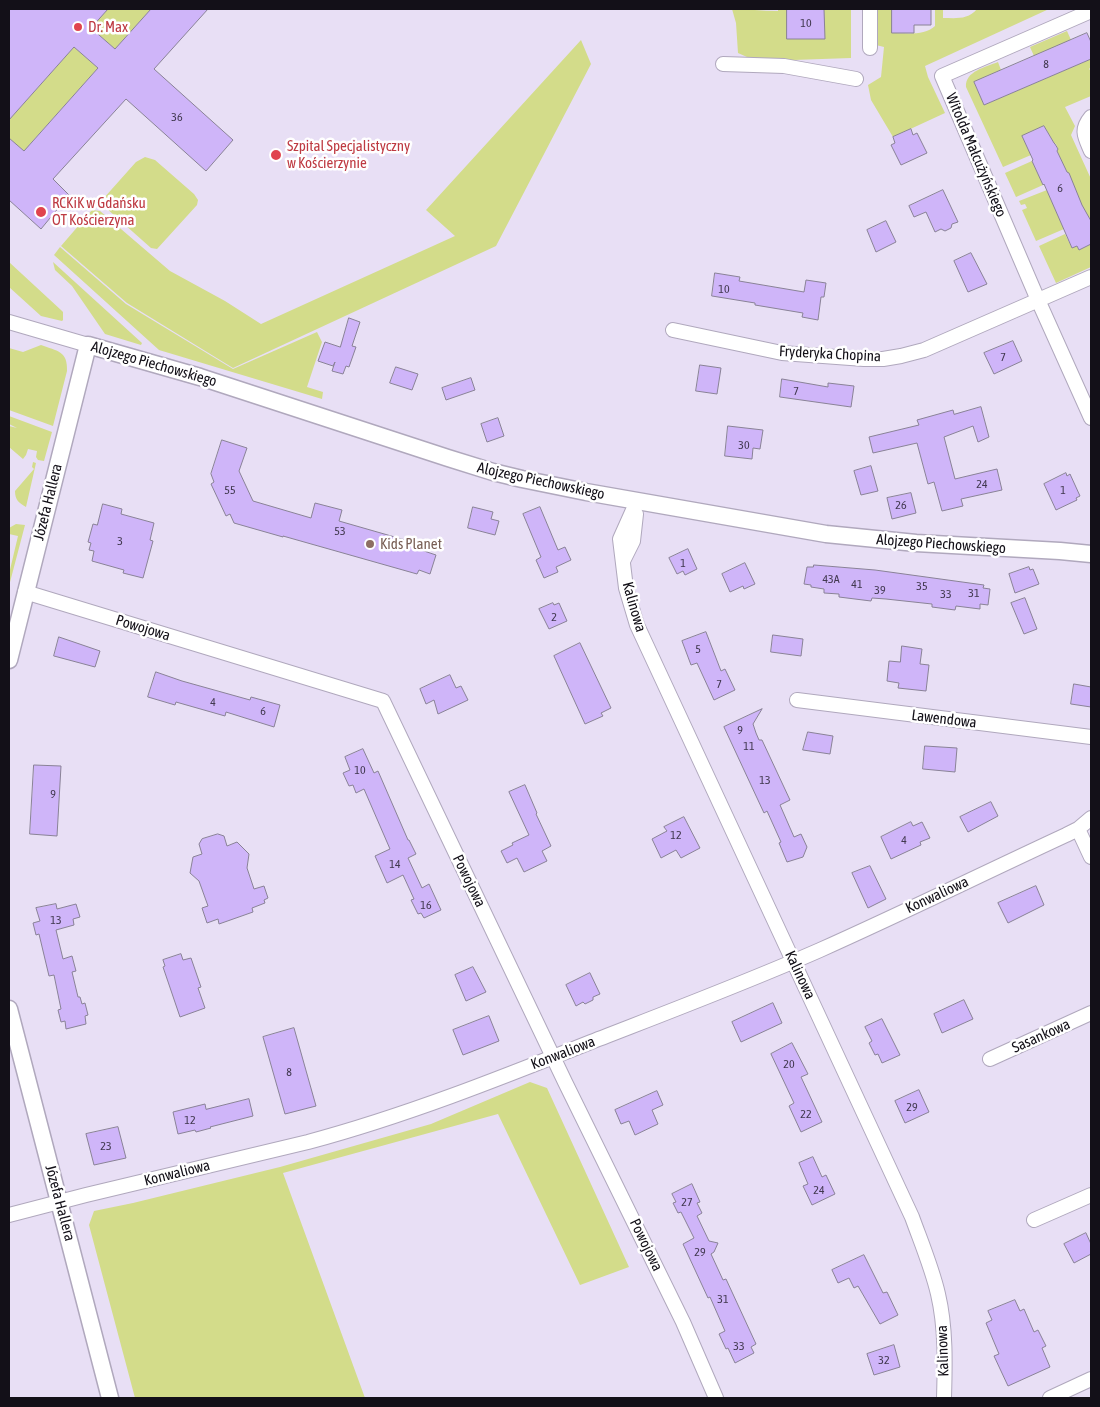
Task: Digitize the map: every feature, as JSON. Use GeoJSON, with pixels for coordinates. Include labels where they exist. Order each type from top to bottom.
{"type":"FeatureCollection","features":[{"type":"Feature","properties":{"kind":"street"},"geometry":{"type":"LineString","coordinates":[[870,9],[870,48]]}},
{"type":"Feature","properties":{"kind":"street","name":"Witolda Małcużyńskiego"},"geometry":{"type":"LineString","coordinates":[[1091,11],[942,76],[1091,418]]}},
{"type":"Feature","properties":{"kind":"street"},"geometry":{"type":"LineString","coordinates":[[723,64],[784,66],[856,79]]}},
{"type":"Feature","properties":{"kind":"street"},"geometry":{"type":"LineString","coordinates":[[1091,117],[1085,125],[1084,135],[1091,151]]}},
{"type":"Feature","properties":{"kind":"street"},"geometry":{"type":"LineString","coordinates":[[1038,300],[1091,277]]}},
{"type":"Feature","properties":{"kind":"street","name":"Fryderyka Chopina"},"geometry":{"type":"LineString","coordinates":[[673,330],[782,353],[883,359],[924,350],[1038,300]]}},
{"type":"Feature","properties":{"kind":"street","name":"Alojzego Piechowskiego"},"geometry":{"type":"LineString","coordinates":[[9,322],[200,377],[493,472],[548,485],[826,534],[916,543],[1091,554]]}},
{"type":"Feature","properties":{"kind":"street","name":"Józefa Hallera"},"geometry":{"type":"LineString","coordinates":[[9,660],[88,345]]}},
{"type":"Feature","properties":{"kind":"street","name":"Kalinowa"},"geometry":{"type":"LineString","coordinates":[[637,501],[620,539],[626,588],[637,625],[912,1217],[930,1266],[938,1295],[944,1350],[944,1398]]}},
{"type":"Feature","properties":{"kind":"street","name":"Powojowa"},"geometry":{"type":"LineString","coordinates":[[25,592],[383,701],[683,1322],[716,1398]]}},
{"type":"Feature","properties":{"kind":"street","name":"Lawendowa"},"geometry":{"type":"LineString","coordinates":[[797,700],[1091,737]]}},
{"type":"Feature","properties":{"kind":"street","name":"Konwaliowa"},"geometry":{"type":"LineString","coordinates":[[9,1215],[341,1133],[420,1107],[554,1057],[794,961],[1078,829],[1091,818]]}},
{"type":"Feature","properties":{"kind":"street"},"geometry":{"type":"LineString","coordinates":[[1078,829],[1091,856]]}},
{"type":"Feature","properties":{"kind":"street","name":"Józefa Hallera"},"geometry":{"type":"LineString","coordinates":[[9,1009],[110,1398]]}},
{"type":"Feature","properties":{"kind":"street","name":"Sasankowa"},"geometry":{"type":"LineString","coordinates":[[990,1059],[1091,1013]]}},
{"type":"Feature","properties":{"kind":"street"},"geometry":{"type":"LineString","coordinates":[[1034,1220],[1091,1195]]}},
{"type":"Feature","properties":{"kind":"street"},"geometry":{"type":"LineString","coordinates":[[1050,1398],[1091,1379]]}},
{"type":"Feature","properties":{"kind":"green space"},"geometry":{"type":"Polygon","coordinates":[[[108,9],[151,9],[115,49],[91,28],[108,9]]]}},
{"type":"Feature","properties":{"kind":"green space"},"geometry":{"type":"Polygon","coordinates":[[[732,9],[778,11],[778,9],[787,9],[788,39],[824,39],[824,9],[851,9],[851,58],[764,61],[747,57],[738,53],[736,23],[732,9]]]}},
{"type":"Feature","properties":{"kind":"green space"},"geometry":{"type":"Polygon","coordinates":[[[876,9],[892,9],[892,33],[921,33],[935,26],[935,10],[931,9],[943,9],[943,18],[962,18],[970,15],[977,9],[1049,9],[925,66],[928,77],[945,113],[893,137],[871,100],[868,85],[881,77],[884,47],[876,45],[876,9]]]}},
{"type":"Feature","properties":{"kind":"green space"},"geometry":{"type":"Polygon","coordinates":[[[1067,31],[1071,40],[1034,56],[1030,47],[1067,31]]]}},
{"type":"Feature","properties":{"kind":"green space"},"geometry":{"type":"Polygon","coordinates":[[[581,40],[591,64],[496,246],[233,368],[127,303],[61,246],[92,210],[100,211],[170,271],[225,301],[261,324],[455,236],[426,210],[581,40]]]}},
{"type":"Feature","properties":{"kind":"green space"},"geometry":{"type":"Polygon","coordinates":[[[74,47],[98,68],[29,145],[31,146],[25,152],[9,138],[9,120],[74,47]]]}},
{"type":"Feature","properties":{"kind":"green space"},"geometry":{"type":"Polygon","coordinates":[[[1091,59],[1091,67],[1089,69],[1091,71],[1091,96],[1065,107],[1075,126],[1071,135],[1091,179],[1091,226],[1057,151],[1056,144],[1044,126],[1022,136],[1031,155],[1003,167],[966,87],[969,77],[973,73],[998,62],[1001,70],[974,82],[984,105],[1091,59]]]}},
{"type":"Feature","properties":{"kind":"green space"},"geometry":{"type":"Polygon","coordinates":[[[145,157],[155,160],[194,194],[198,200],[197,205],[157,249],[151,248],[106,208],[103,199],[136,162],[145,157]]]}},
{"type":"Feature","properties":{"kind":"green space"},"geometry":{"type":"Polygon","coordinates":[[[1032,161],[1043,185],[1016,197],[1005,173],[1032,161]]]}},
{"type":"Feature","properties":{"kind":"green space"},"geometry":{"type":"Polygon","coordinates":[[[1047,190],[1064,229],[1036,241],[1022,210],[1027,208],[1025,204],[1021,205],[1019,201],[1047,190]]]}},
{"type":"Feature","properties":{"kind":"green space"},"geometry":{"type":"Polygon","coordinates":[[[1065,234],[1072,248],[1077,246],[1079,250],[1091,244],[1091,267],[1056,283],[1039,246],[1065,234]]]}},
{"type":"Feature","properties":{"kind":"green space"},"geometry":{"type":"Polygon","coordinates":[[[60,247],[126,304],[233,369],[317,332],[322,342],[307,387],[323,392],[322,399],[159,350],[54,255],[60,247]]]}},
{"type":"Feature","properties":{"kind":"green space"},"geometry":{"type":"Polygon","coordinates":[[[9,262],[63,312],[62,321],[41,316],[9,287],[9,262]]]}},
{"type":"Feature","properties":{"kind":"green space"},"geometry":{"type":"Polygon","coordinates":[[[53,262],[142,343],[141,345],[105,334],[72,286],[55,270],[53,262]]]}},
{"type":"Feature","properties":{"kind":"green space"},"geometry":{"type":"Polygon","coordinates":[[[41,345],[60,353],[66,359],[67,364],[67,371],[53,426],[9,410],[9,348],[23,352],[41,345]]]}},
{"type":"Feature","properties":{"kind":"green space"},"geometry":{"type":"Polygon","coordinates":[[[9,416],[52,432],[44,461],[38,460],[36,457],[37,451],[28,449],[23,459],[9,447],[9,426],[17,428],[9,424],[9,416]]]}},
{"type":"Feature","properties":{"kind":"green space"},"geometry":{"type":"Polygon","coordinates":[[[33,462],[36,463],[26,507],[18,501],[15,491],[34,469],[32,467],[33,462]]]}},
{"type":"Feature","properties":{"kind":"green space"},"geometry":{"type":"Polygon","coordinates":[[[16,524],[25,525],[9,586],[9,574],[18,536],[9,534],[9,528],[16,524]]]}},
{"type":"Feature","properties":{"kind":"green space"},"geometry":{"type":"Polygon","coordinates":[[[530,1082],[547,1088],[629,1267],[580,1285],[498,1114],[283,1173],[365,1398],[135,1398],[89,1225],[94,1211],[280,1167],[431,1124],[530,1082]]]}},
{"type":"Feature","properties":{"kind":"building"},"geometry":{"type":"Polygon","coordinates":[[[9,9],[108,9],[91,28],[115,49],[151,9],[208,9],[154,69],[233,140],[206,171],[126,99],[53,179],[69,195],[41,229],[9,200],[9,138],[24,151],[98,68],[74,47],[9,120],[9,9]]]}},
{"type":"Feature","properties":{"kind":"building"},"geometry":{"type":"Polygon","coordinates":[[[787,9],[824,9],[825,39],[787,39],[787,9]]]}},
{"type":"Feature","properties":{"kind":"building"},"geometry":{"type":"Polygon","coordinates":[[[892,9],[931,9],[931,25],[914,25],[914,33],[892,33],[892,9]]]}},
{"type":"Feature","properties":{"kind":"building"},"geometry":{"type":"Polygon","coordinates":[[[1087,33],[1091,42],[1091,59],[984,105],[974,82],[1087,33]]]}},
{"type":"Feature","properties":{"kind":"building"},"geometry":{"type":"Polygon","coordinates":[[[1044,126],[1058,149],[1057,151],[1091,221],[1091,244],[1079,250],[1077,246],[1072,248],[1022,136],[1044,126]]]}},
{"type":"Feature","properties":{"kind":"building"},"geometry":{"type":"Polygon","coordinates":[[[911,129],[913,135],[917,133],[927,153],[901,165],[891,145],[895,143],[893,137],[911,129]]]}},
{"type":"Feature","properties":{"kind":"building"},"geometry":{"type":"Polygon","coordinates":[[[943,190],[958,222],[952,224],[951,228],[945,231],[941,229],[935,232],[926,212],[914,217],[909,206],[943,190]]]}},
{"type":"Feature","properties":{"kind":"building"},"geometry":{"type":"Polygon","coordinates":[[[886,221],[896,242],[876,252],[867,230],[886,221]]]}},
{"type":"Feature","properties":{"kind":"building"},"geometry":{"type":"Polygon","coordinates":[[[971,253],[987,284],[968,292],[954,261],[971,253]]]}},
{"type":"Feature","properties":{"kind":"building"},"geometry":{"type":"Polygon","coordinates":[[[715,273],[740,277],[739,281],[804,292],[806,280],[826,283],[824,297],[821,297],[818,320],[802,317],[803,313],[712,296],[715,273]]]}},
{"type":"Feature","properties":{"kind":"building"},"geometry":{"type":"Polygon","coordinates":[[[349,318],[360,322],[352,346],[356,347],[349,367],[346,366],[343,374],[332,371],[335,362],[333,366],[318,361],[325,342],[340,347],[349,318]]]}},
{"type":"Feature","properties":{"kind":"building"},"geometry":{"type":"Polygon","coordinates":[[[1013,341],[1022,361],[994,374],[984,353],[1013,341]]]}},
{"type":"Feature","properties":{"kind":"building"},"geometry":{"type":"Polygon","coordinates":[[[700,365],[721,368],[717,394],[696,391],[700,365]]]}},
{"type":"Feature","properties":{"kind":"building"},"geometry":{"type":"Polygon","coordinates":[[[396,367],[418,374],[412,390],[390,383],[396,367]]]}},
{"type":"Feature","properties":{"kind":"building"},"geometry":{"type":"Polygon","coordinates":[[[471,378],[475,390],[446,400],[442,388],[471,378]]]}},
{"type":"Feature","properties":{"kind":"building"},"geometry":{"type":"Polygon","coordinates":[[[782,379],[828,387],[828,383],[854,386],[851,407],[780,397],[782,379]]]}},
{"type":"Feature","properties":{"kind":"building"},"geometry":{"type":"Polygon","coordinates":[[[981,407],[989,437],[978,442],[973,426],[944,437],[955,479],[997,469],[1002,490],[961,499],[963,506],[942,511],[934,482],[928,484],[917,443],[873,453],[869,437],[919,425],[917,420],[953,410],[954,414],[981,407]]]}},
{"type":"Feature","properties":{"kind":"building"},"geometry":{"type":"Polygon","coordinates":[[[498,418],[504,436],[487,442],[481,424],[498,418]]]}},
{"type":"Feature","properties":{"kind":"building"},"geometry":{"type":"Polygon","coordinates":[[[728,426],[763,430],[760,449],[753,448],[752,459],[725,456],[728,426]]]}},
{"type":"Feature","properties":{"kind":"building"},"geometry":{"type":"Polygon","coordinates":[[[222,440],[247,448],[239,471],[253,501],[311,518],[315,503],[342,510],[339,521],[426,546],[424,551],[436,555],[430,574],[419,570],[417,574],[234,523],[230,514],[226,516],[211,484],[214,482],[211,474],[222,440]]]}},
{"type":"Feature","properties":{"kind":"building"},"geometry":{"type":"Polygon","coordinates":[[[871,466],[878,491],[861,495],[854,471],[871,466]]]}},
{"type":"Feature","properties":{"kind":"building"},"geometry":{"type":"Polygon","coordinates":[[[1066,473],[1067,476],[1070,474],[1080,496],[1076,498],[1077,500],[1056,510],[1044,484],[1066,473]]]}},
{"type":"Feature","properties":{"kind":"building"},"geometry":{"type":"Polygon","coordinates":[[[911,493],[916,513],[892,519],[887,498],[911,493]]]}},
{"type":"Feature","properties":{"kind":"building"},"geometry":{"type":"Polygon","coordinates":[[[103,504],[122,509],[121,514],[154,523],[150,540],[153,541],[143,578],[123,573],[124,570],[92,561],[94,551],[89,550],[91,543],[88,542],[93,524],[97,525],[103,504]]]}},
{"type":"Feature","properties":{"kind":"building"},"geometry":{"type":"Polygon","coordinates":[[[473,507],[493,512],[491,519],[499,521],[495,535],[468,528],[473,507]]]}},
{"type":"Feature","properties":{"kind":"building"},"geometry":{"type":"Polygon","coordinates":[[[540,507],[558,550],[565,547],[571,560],[556,567],[558,572],[544,578],[536,560],[541,557],[523,514],[540,507]]]}},
{"type":"Feature","properties":{"kind":"building"},"geometry":{"type":"Polygon","coordinates":[[[688,549],[697,569],[685,575],[683,571],[677,574],[669,558],[688,549]]]}},
{"type":"Feature","properties":{"kind":"building"},"geometry":{"type":"Polygon","coordinates":[[[745,563],[755,584],[744,589],[743,586],[730,592],[722,574],[745,563]]]}},
{"type":"Feature","properties":{"kind":"building"},"geometry":{"type":"Polygon","coordinates":[[[814,565],[875,570],[984,585],[983,588],[990,589],[988,605],[980,604],[980,609],[956,606],[955,610],[932,607],[932,604],[872,598],[871,601],[839,597],[839,594],[824,593],[824,589],[804,584],[807,567],[813,567],[814,565]]]}},
{"type":"Feature","properties":{"kind":"building"},"geometry":{"type":"Polygon","coordinates":[[[1029,567],[1030,570],[1033,569],[1039,584],[1015,593],[1009,574],[1029,567]]]}},
{"type":"Feature","properties":{"kind":"building"},"geometry":{"type":"Polygon","coordinates":[[[1025,598],[1037,629],[1024,634],[1011,603],[1025,598]]]}},
{"type":"Feature","properties":{"kind":"building"},"geometry":{"type":"Polygon","coordinates":[[[553,603],[554,605],[559,603],[567,621],[549,629],[539,609],[553,603]]]}},
{"type":"Feature","properties":{"kind":"building"},"geometry":{"type":"Polygon","coordinates":[[[706,632],[721,671],[725,669],[735,690],[714,700],[697,663],[691,665],[682,641],[706,632]]]}},
{"type":"Feature","properties":{"kind":"building"},"geometry":{"type":"Polygon","coordinates":[[[773,635],[803,639],[801,656],[771,652],[773,635]]]}},
{"type":"Feature","properties":{"kind":"building"},"geometry":{"type":"Polygon","coordinates":[[[59,637],[100,651],[95,667],[54,656],[59,637]]]}},
{"type":"Feature","properties":{"kind":"building"},"geometry":{"type":"Polygon","coordinates":[[[580,643],[611,708],[601,713],[603,716],[585,724],[554,656],[580,643]]]}},
{"type":"Feature","properties":{"kind":"building"},"geometry":{"type":"Polygon","coordinates":[[[902,646],[922,649],[920,664],[929,665],[926,691],[898,688],[899,683],[887,681],[889,661],[900,662],[902,646]]]}},
{"type":"Feature","properties":{"kind":"building"},"geometry":{"type":"Polygon","coordinates":[[[156,672],[250,700],[251,697],[280,705],[274,727],[226,712],[225,716],[176,702],[175,705],[148,697],[156,672]]]}},
{"type":"Feature","properties":{"kind":"building"},"geometry":{"type":"Polygon","coordinates":[[[450,675],[456,688],[461,686],[468,700],[438,714],[434,700],[426,704],[420,689],[450,675]]]}},
{"type":"Feature","properties":{"kind":"building"},"geometry":{"type":"Polygon","coordinates":[[[1074,684],[1091,687],[1091,707],[1071,704],[1074,684]]]}},
{"type":"Feature","properties":{"kind":"building"},"geometry":{"type":"Polygon","coordinates":[[[762,709],[753,724],[759,740],[762,740],[790,800],[780,805],[794,837],[801,834],[807,847],[803,857],[787,862],[779,843],[781,842],[767,811],[764,813],[724,727],[762,709]]]}},
{"type":"Feature","properties":{"kind":"building"},"geometry":{"type":"Polygon","coordinates":[[[808,732],[833,736],[830,754],[803,750],[808,732]]]}},
{"type":"Feature","properties":{"kind":"building"},"geometry":{"type":"Polygon","coordinates":[[[925,746],[957,748],[955,772],[923,769],[925,746]]]}},
{"type":"Feature","properties":{"kind":"building"},"geometry":{"type":"Polygon","coordinates":[[[363,749],[374,773],[378,771],[416,854],[408,858],[422,888],[429,884],[441,910],[424,918],[421,913],[418,914],[411,900],[414,899],[403,875],[387,883],[375,856],[390,849],[364,789],[356,793],[353,785],[349,786],[343,773],[350,770],[345,757],[363,749]]]}},
{"type":"Feature","properties":{"kind":"building"},"geometry":{"type":"Polygon","coordinates":[[[34,765],[61,766],[57,836],[30,834],[34,765]]]}},
{"type":"Feature","properties":{"kind":"building"},"geometry":{"type":"Polygon","coordinates":[[[525,785],[551,846],[542,851],[547,861],[524,872],[517,858],[507,863],[501,851],[529,835],[509,792],[525,785]]]}},
{"type":"Feature","properties":{"kind":"building"},"geometry":{"type":"Polygon","coordinates":[[[991,802],[998,816],[968,832],[960,817],[991,802]]]}},
{"type":"Feature","properties":{"kind":"building"},"geometry":{"type":"Polygon","coordinates":[[[684,817],[700,848],[681,858],[676,850],[661,858],[652,839],[667,831],[664,827],[684,817]]]}},
{"type":"Feature","properties":{"kind":"building"},"geometry":{"type":"Polygon","coordinates":[[[911,822],[913,826],[922,822],[930,838],[920,842],[921,845],[891,859],[881,837],[911,822]]]}},
{"type":"Feature","properties":{"kind":"building"},"geometry":{"type":"Polygon","coordinates":[[[218,834],[224,836],[227,846],[237,842],[249,854],[247,868],[254,889],[264,886],[268,898],[264,900],[265,903],[252,908],[253,912],[219,924],[218,919],[207,923],[202,908],[208,906],[199,881],[190,873],[193,857],[202,854],[199,844],[202,839],[218,834]]]}},
{"type":"Feature","properties":{"kind":"building"},"geometry":{"type":"Polygon","coordinates":[[[870,866],[886,899],[868,908],[852,873],[870,866]]]}},
{"type":"Feature","properties":{"kind":"building"},"geometry":{"type":"Polygon","coordinates":[[[1036,886],[1044,905],[1008,923],[998,903],[1036,886]]]}},
{"type":"Feature","properties":{"kind":"building"},"geometry":{"type":"Polygon","coordinates":[[[56,904],[57,909],[76,904],[80,917],[73,919],[74,925],[56,930],[63,959],[72,956],[76,971],[72,972],[78,997],[80,997],[82,1004],[85,1003],[88,1015],[85,1016],[86,1024],[66,1029],[65,1021],[61,1022],[58,1010],[61,1009],[54,975],[49,976],[39,934],[36,935],[33,923],[40,921],[36,908],[56,904]]]}},
{"type":"Feature","properties":{"kind":"building"},"geometry":{"type":"Polygon","coordinates":[[[181,954],[183,960],[191,958],[201,987],[198,988],[205,1008],[180,1017],[163,967],[165,966],[163,960],[181,954]]]}},
{"type":"Feature","properties":{"kind":"building"},"geometry":{"type":"Polygon","coordinates":[[[473,967],[486,992],[466,1001],[455,975],[473,967]]]}},
{"type":"Feature","properties":{"kind":"building"},"geometry":{"type":"Polygon","coordinates":[[[590,973],[600,994],[585,1004],[583,1002],[576,1006],[566,985],[590,973]]]}},
{"type":"Feature","properties":{"kind":"building"},"geometry":{"type":"Polygon","coordinates":[[[964,1000],[973,1019],[942,1033],[934,1014],[964,1000]]]}},
{"type":"Feature","properties":{"kind":"building"},"geometry":{"type":"Polygon","coordinates":[[[773,1003],[782,1023],[741,1042],[732,1022],[773,1003]]]}},
{"type":"Feature","properties":{"kind":"building"},"geometry":{"type":"Polygon","coordinates":[[[489,1016],[499,1041],[463,1055],[453,1030],[489,1016]]]}},
{"type":"Feature","properties":{"kind":"building"},"geometry":{"type":"Polygon","coordinates":[[[882,1019],[900,1055],[882,1063],[878,1054],[875,1055],[869,1043],[872,1041],[865,1027],[882,1019]]]}},
{"type":"Feature","properties":{"kind":"building"},"geometry":{"type":"Polygon","coordinates":[[[294,1028],[316,1106],[285,1114],[263,1037],[294,1028]]]}},
{"type":"Feature","properties":{"kind":"building"},"geometry":{"type":"Polygon","coordinates":[[[792,1043],[808,1074],[801,1077],[822,1122],[801,1132],[789,1106],[794,1103],[771,1054],[792,1043]]]}},
{"type":"Feature","properties":{"kind":"building"},"geometry":{"type":"Polygon","coordinates":[[[919,1090],[929,1112],[905,1123],[895,1101],[919,1090]]]}},
{"type":"Feature","properties":{"kind":"building"},"geometry":{"type":"Polygon","coordinates":[[[657,1091],[663,1105],[652,1110],[658,1124],[635,1135],[629,1121],[621,1124],[615,1110],[657,1091]]]}},
{"type":"Feature","properties":{"kind":"building"},"geometry":{"type":"Polygon","coordinates":[[[249,1099],[253,1116],[196,1132],[195,1130],[178,1134],[173,1112],[205,1104],[206,1109],[249,1099]]]}},
{"type":"Feature","properties":{"kind":"building"},"geometry":{"type":"Polygon","coordinates":[[[118,1127],[126,1158],[94,1165],[86,1134],[118,1127]]]}},
{"type":"Feature","properties":{"kind":"building"},"geometry":{"type":"Polygon","coordinates":[[[813,1157],[822,1177],[826,1175],[835,1194],[812,1205],[803,1186],[808,1184],[799,1163],[813,1157]]]}},
{"type":"Feature","properties":{"kind":"building"},"geometry":{"type":"Polygon","coordinates":[[[692,1184],[700,1202],[697,1203],[702,1213],[697,1216],[709,1241],[718,1243],[711,1254],[723,1280],[726,1279],[756,1344],[751,1347],[754,1353],[735,1363],[719,1334],[725,1331],[683,1244],[694,1238],[681,1212],[678,1213],[673,1203],[676,1202],[672,1194],[692,1184]]]}},
{"type":"Feature","properties":{"kind":"building"},"geometry":{"type":"Polygon","coordinates":[[[1086,1233],[1091,1244],[1091,1254],[1074,1263],[1064,1244],[1086,1233]]]}},
{"type":"Feature","properties":{"kind":"building"},"geometry":{"type":"Polygon","coordinates":[[[864,1255],[883,1293],[887,1292],[898,1315],[880,1324],[858,1286],[854,1288],[849,1278],[838,1283],[832,1270],[864,1255]]]}},
{"type":"Feature","properties":{"kind":"building"},"geometry":{"type":"Polygon","coordinates":[[[1015,1300],[1020,1311],[1024,1309],[1034,1332],[1038,1330],[1046,1346],[1042,1348],[1050,1367],[1008,1386],[994,1356],[999,1354],[986,1323],[992,1320],[988,1311],[1015,1300]]]}},
{"type":"Feature","properties":{"kind":"building"},"geometry":{"type":"Polygon","coordinates":[[[894,1345],[900,1367],[874,1375],[867,1354],[894,1345]]]}},
{"type":"Feature","properties":{"kind":"place","name":"Dr. Max"},"geometry":{"type":"Point","coordinates":[78,27]}},
{"type":"Feature","properties":{"kind":"place","name":"Szpital Specjalistyczny w Kościerzynie"},"geometry":{"type":"Point","coordinates":[276,155]}},
{"type":"Feature","properties":{"kind":"place","name":"RCKiK w Gdańsku OT Kościerzyna"},"geometry":{"type":"Point","coordinates":[41,212]}},
{"type":"Feature","properties":{"kind":"place","name":"Kids Planet"},"geometry":{"type":"Point","coordinates":[370,544]}}]}
